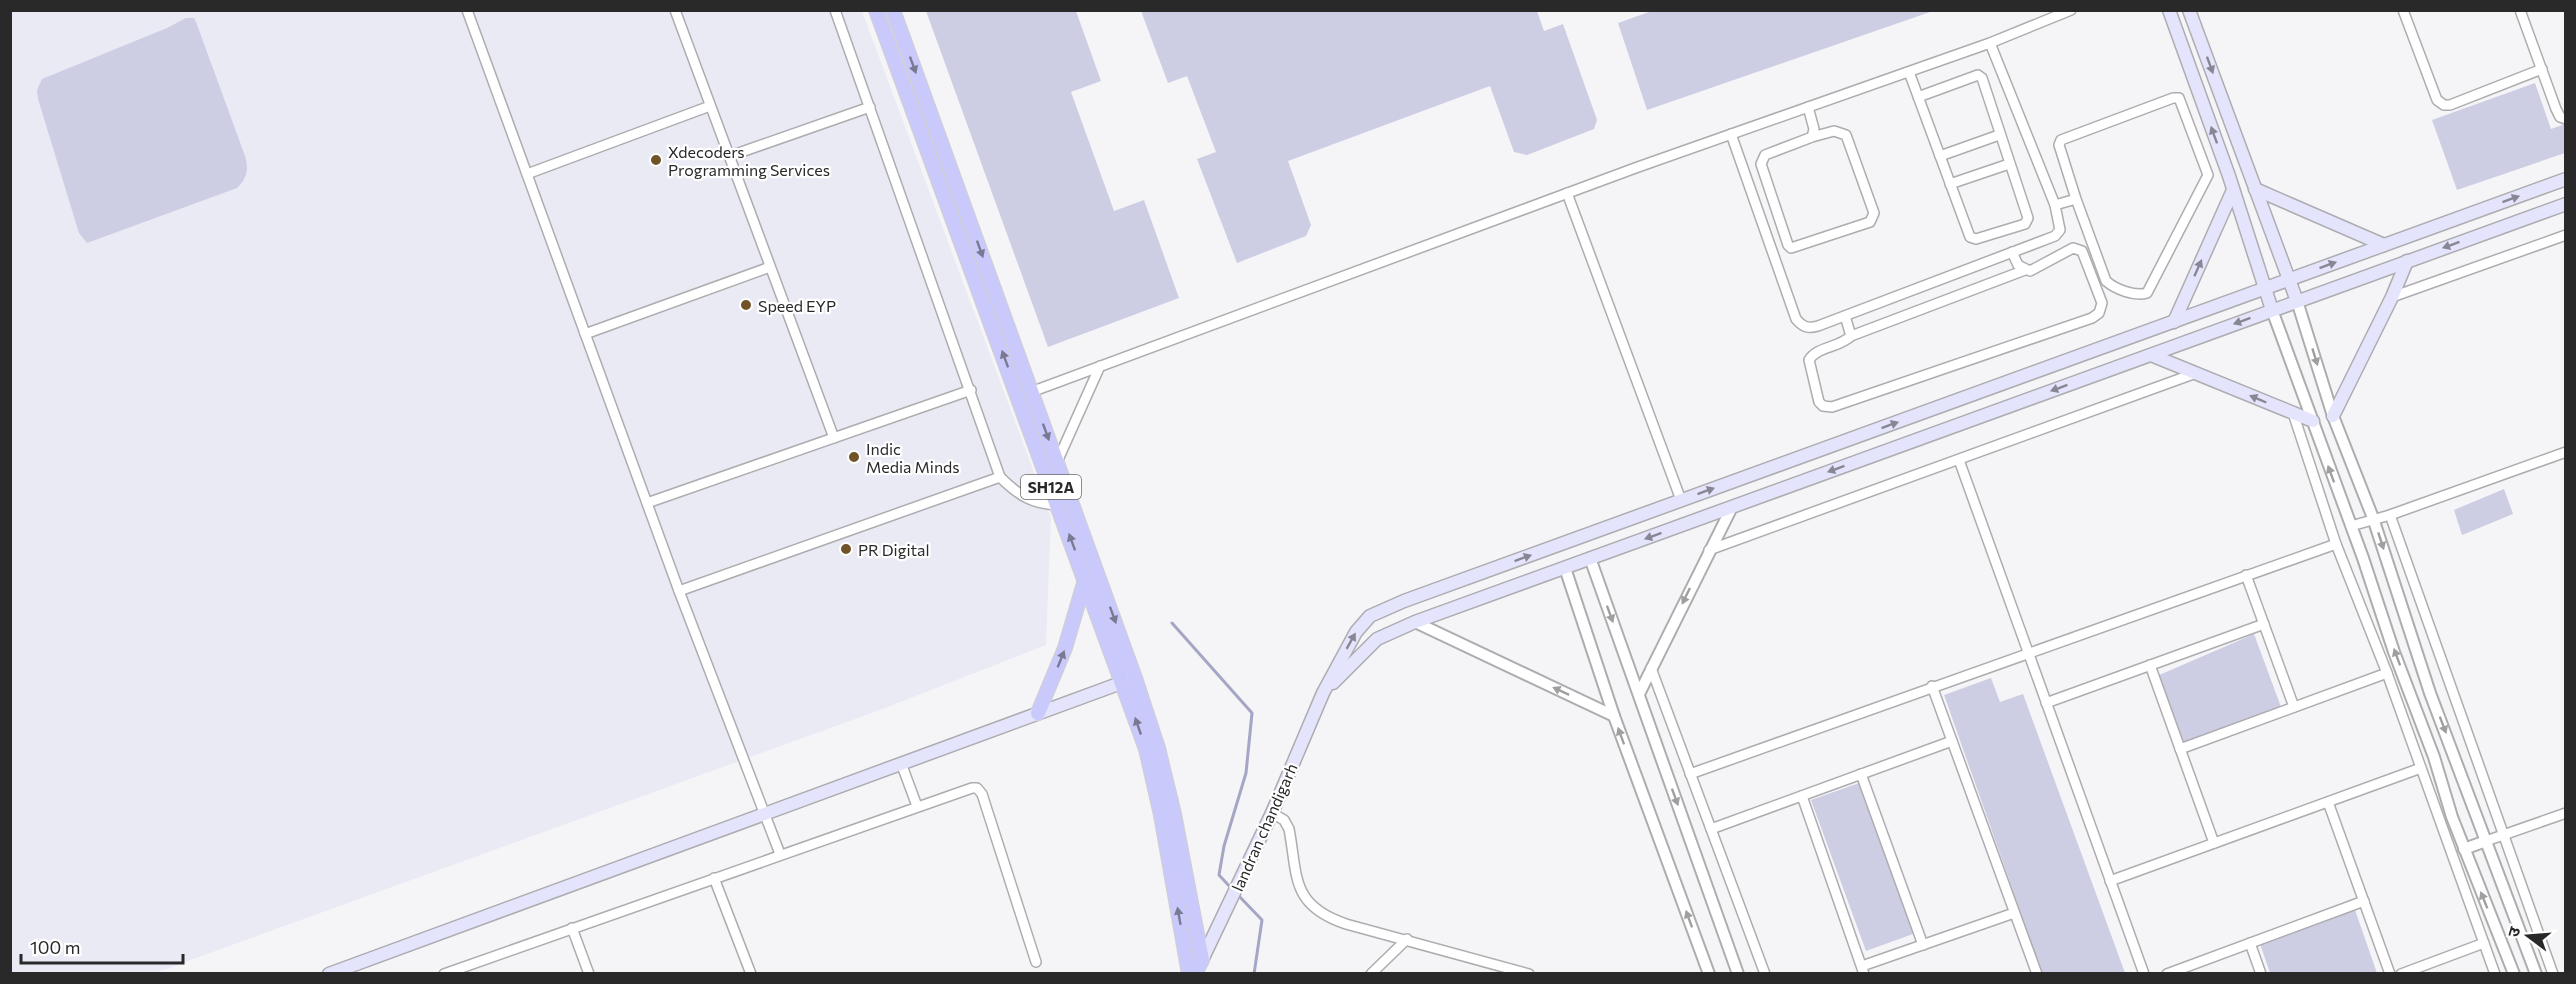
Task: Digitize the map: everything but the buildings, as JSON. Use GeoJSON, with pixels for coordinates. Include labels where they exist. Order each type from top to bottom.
{"type":"FeatureCollection","features":[{"type":"Feature","properties":{"kind":"main road","name":"SH12A"},"geometry":{"type":"LineString","coordinates":[[876,10],[1025,394],[1057,462],[1129,680],[1156,793],[1189,974]]}},
{"type":"Feature","properties":{"kind":"main road","name":"SH12A"},"geometry":{"type":"LineString","coordinates":[[893,10],[1025,394],[1058,505],[1085,579],[1161,759],[1202,960]]}},
{"type":"Feature","properties":{"kind":"main road"},"geometry":{"type":"LineString","coordinates":[[2169,10],[2233,190],[2272,310]]}},
{"type":"Feature","properties":{"kind":"main road"},"geometry":{"type":"LineString","coordinates":[[2189,10],[2297,301]]}},
{"type":"Feature","properties":{"kind":"main road","name":"landran chandigarh"},"geometry":{"type":"LineString","coordinates":[[1202,960],[1272,813],[1323,693],[1356,633],[1370,616],[1404,601],[2565,179]]}},
{"type":"Feature","properties":{"kind":"main road"},"geometry":{"type":"LineString","coordinates":[[2255,189],[2384,245]]}},
{"type":"Feature","properties":{"kind":"main road"},"geometry":{"type":"LineString","coordinates":[[2174,322],[2233,190]]}},
{"type":"Feature","properties":{"kind":"main road"},"geometry":{"type":"LineString","coordinates":[[1323,693],[1377,639],[1415,622],[2565,204]]}},
{"type":"Feature","properties":{"kind":"main road"},"geometry":{"type":"LineString","coordinates":[[2333,416],[2392,297],[2407,261]]}},
{"type":"Feature","properties":{"kind":"main road"},"geometry":{"type":"LineString","coordinates":[[2151,355],[2313,421]]}},
{"type":"Feature","properties":{"kind":"main road"},"geometry":{"type":"LineString","coordinates":[[1038,713],[1065,648],[1085,579]]}},
{"type":"Feature","properties":{"kind":"main road"},"geometry":{"type":"LineString","coordinates":[[329,974],[1129,680]]}},
{"type":"Feature","properties":{"kind":"main road"},"geometry":{"type":"LineString","coordinates":[[1195,974],[1202,960]]}},
{"type":"Feature","properties":{"kind":"street"},"geometry":{"type":"LineString","coordinates":[[467,10],[679,591],[780,854]]}},
{"type":"Feature","properties":{"kind":"street"},"geometry":{"type":"LineString","coordinates":[[675,10],[834,438]]}},
{"type":"Feature","properties":{"kind":"street"},"geometry":{"type":"LineString","coordinates":[[835,10],[1000,477],[1014,492],[1028,500],[1058,505]]}},
{"type":"Feature","properties":{"kind":"street"},"geometry":{"type":"LineString","coordinates":[[1025,394],[1731,134],[1990,43],[2071,10]]}},
{"type":"Feature","properties":{"kind":"street"},"geometry":{"type":"LineString","coordinates":[[2403,10],[2437,100],[2444,105],[2450,105],[2542,69]]}},
{"type":"Feature","properties":{"kind":"street"},"geometry":{"type":"LineString","coordinates":[[2520,10],[2560,117],[2565,119]]}},
{"type":"Feature","properties":{"kind":"street"},"geometry":{"type":"LineString","coordinates":[[1731,134],[1796,319],[1801,325],[1809,328],[1845,316],[2055,236],[2060,230],[2055,205],[1990,43]]}},
{"type":"Feature","properties":{"kind":"street"},"geometry":{"type":"LineString","coordinates":[[1909,72],[1918,97],[1940,156],[1950,184],[1970,237],[1976,239],[2025,224],[2028,218],[1982,78],[1978,75],[1918,97]]}},
{"type":"Feature","properties":{"kind":"street"},"geometry":{"type":"LineString","coordinates":[[2173,98],[2179,98],[2208,175],[2147,293],[2139,295],[2113,286],[2106,281],[2076,199],[2059,145],[2061,140],[2173,98]]}},
{"type":"Feature","properties":{"kind":"street"},"geometry":{"type":"LineString","coordinates":[[527,174],[710,106]]}},
{"type":"Feature","properties":{"kind":"street"},"geometry":{"type":"LineString","coordinates":[[730,156],[870,107]]}},
{"type":"Feature","properties":{"kind":"street"},"geometry":{"type":"LineString","coordinates":[[1808,107],[1814,129],[1812,137]]}},
{"type":"Feature","properties":{"kind":"street"},"geometry":{"type":"LineString","coordinates":[[1834,131],[1846,135],[1874,213],[1870,222],[1791,248],[1788,246],[1761,164],[1765,155],[1812,137],[1834,131]]}},
{"type":"Feature","properties":{"kind":"street"},"geometry":{"type":"LineString","coordinates":[[1940,156],[1999,135]]}},
{"type":"Feature","properties":{"kind":"street"},"geometry":{"type":"LineString","coordinates":[[1950,184],[2009,164]]}},
{"type":"Feature","properties":{"kind":"street"},"geometry":{"type":"LineString","coordinates":[[1567,194],[1681,500]]}},
{"type":"Feature","properties":{"kind":"street"},"geometry":{"type":"LineString","coordinates":[[2055,205],[2076,199]]}},
{"type":"Feature","properties":{"kind":"street"},"geometry":{"type":"LineString","coordinates":[[2392,297],[2565,235]]}},
{"type":"Feature","properties":{"kind":"street"},"geometry":{"type":"LineString","coordinates":[[2073,248],[2082,251],[2102,303],[2098,313],[2092,318],[1832,407],[1823,406],[1819,402],[1809,360],[1813,353],[1846,341],[1851,336],[2025,270],[2030,271],[2073,248]]}},
{"type":"Feature","properties":{"kind":"street"},"geometry":{"type":"LineString","coordinates":[[2012,252],[2018,265],[2025,270]]}},
{"type":"Feature","properties":{"kind":"street"},"geometry":{"type":"LineString","coordinates":[[585,334],[770,267]]}},
{"type":"Feature","properties":{"kind":"street"},"geometry":{"type":"LineString","coordinates":[[2297,301],[2333,416],[2373,518],[2430,693],[2536,974]]}},
{"type":"Feature","properties":{"kind":"street"},"geometry":{"type":"LineString","coordinates":[[2272,310],[2351,526],[2394,652],[2434,757],[2464,849],[2514,974]]}},
{"type":"Feature","properties":{"kind":"street"},"geometry":{"type":"LineString","coordinates":[[1845,316],[1851,336]]}},
{"type":"Feature","properties":{"kind":"street"},"geometry":{"type":"LineString","coordinates":[[1057,462],[1100,366]]}},
{"type":"Feature","properties":{"kind":"street"},"geometry":{"type":"LineString","coordinates":[[1709,550],[2196,373]]}},
{"type":"Feature","properties":{"kind":"street"},"geometry":{"type":"LineString","coordinates":[[647,503],[971,390]]}},
{"type":"Feature","properties":{"kind":"street"},"geometry":{"type":"LineString","coordinates":[[2293,413],[2336,544],[2387,673],[2495,974]]}},
{"type":"Feature","properties":{"kind":"street"},"geometry":{"type":"LineString","coordinates":[[2351,526],[2390,515],[2565,452]]}},
{"type":"Feature","properties":{"kind":"street"},"geometry":{"type":"LineString","coordinates":[[1959,460],[2144,974]]}},
{"type":"Feature","properties":{"kind":"street"},"geometry":{"type":"LineString","coordinates":[[679,591],[1000,477]]}},
{"type":"Feature","properties":{"kind":"street"},"geometry":{"type":"LineString","coordinates":[[1639,694],[1732,507]]}},
{"type":"Feature","properties":{"kind":"street"},"geometry":{"type":"LineString","coordinates":[[2390,515],[2553,974]]}},
{"type":"Feature","properties":{"kind":"street"},"geometry":{"type":"LineString","coordinates":[[1690,774],[2336,544]]}},
{"type":"Feature","properties":{"kind":"street"},"geometry":{"type":"LineString","coordinates":[[1590,558],[1738,974]]}},
{"type":"Feature","properties":{"kind":"street"},"geometry":{"type":"LineString","coordinates":[[1565,568],[1614,716],[1709,974]]}},
{"type":"Feature","properties":{"kind":"street"},"geometry":{"type":"LineString","coordinates":[[2246,575],[2294,707]]}},
{"type":"Feature","properties":{"kind":"street"},"geometry":{"type":"LineString","coordinates":[[1415,622],[1614,716]]}},
{"type":"Feature","properties":{"kind":"street"},"geometry":{"type":"LineString","coordinates":[[2046,703],[2264,624]]}},
{"type":"Feature","properties":{"kind":"street"},"geometry":{"type":"LineString","coordinates":[[2150,666],[2214,843]]}},
{"type":"Feature","properties":{"kind":"street"},"geometry":{"type":"LineString","coordinates":[[1651,668],[1765,974]]}},
{"type":"Feature","properties":{"kind":"street"},"geometry":{"type":"LineString","coordinates":[[2180,749],[2387,673]]}},
{"type":"Feature","properties":{"kind":"street"},"geometry":{"type":"LineString","coordinates":[[1932,686],[2037,974]]}},
{"type":"Feature","properties":{"kind":"street"},"geometry":{"type":"LineString","coordinates":[[1711,829],[1952,741]]}},
{"type":"Feature","properties":{"kind":"street"},"geometry":{"type":"LineString","coordinates":[[901,763],[917,806]]}},
{"type":"Feature","properties":{"kind":"street"},"geometry":{"type":"LineString","coordinates":[[2110,881],[2421,768]]}},
{"type":"Feature","properties":{"kind":"street"},"geometry":{"type":"LineString","coordinates":[[1861,774],[1923,945]]}},
{"type":"Feature","properties":{"kind":"street"},"geometry":{"type":"LineString","coordinates":[[450,972],[967,788],[980,790],[1036,962]]}},
{"type":"Feature","properties":{"kind":"street"},"geometry":{"type":"LineString","coordinates":[[1802,796],[1863,970],[1923,945],[2014,913]]}},
{"type":"Feature","properties":{"kind":"street"},"geometry":{"type":"LineString","coordinates":[[2328,802],[2390,974]]}},
{"type":"Feature","properties":{"kind":"street"},"geometry":{"type":"LineString","coordinates":[[1272,813],[1284,820],[1289,829],[1298,888],[1309,902],[1333,919],[1528,974]]}},
{"type":"Feature","properties":{"kind":"street"},"geometry":{"type":"LineString","coordinates":[[2464,849],[2565,813]]}},
{"type":"Feature","properties":{"kind":"street"},"geometry":{"type":"LineString","coordinates":[[714,878],[751,974]]}},
{"type":"Feature","properties":{"kind":"street"},"geometry":{"type":"LineString","coordinates":[[2167,974],[2364,902]]}},
{"type":"Feature","properties":{"kind":"street"},"geometry":{"type":"LineString","coordinates":[[572,928],[589,974]]}},
{"type":"Feature","properties":{"kind":"street"},"geometry":{"type":"LineString","coordinates":[[1371,974],[1407,939]]}},
{"type":"Feature","properties":{"kind":"street"},"geometry":{"type":"LineString","coordinates":[[2250,943],[2261,974]]}},
{"type":"Feature","properties":{"kind":"street"},"geometry":{"type":"LineString","coordinates":[[2401,974],[2484,943]]}},
{"type":"Feature","properties":{"kind":"shaded area"},"geometry":{"type":"Polygon","coordinates":[[[10,11],[862,11],[1051,518],[1046,645],[880,710],[155,973],[11,973],[10,11]]]}},
{"type":"Feature","properties":{"kind":"shaded area"},"geometry":{"type":"Polygon","coordinates":[[[926,11],[1076,11],[1101,81],[1071,92],[1114,211],[1144,200],[1179,298],[1048,347],[926,11]]]}},
{"type":"Feature","properties":{"kind":"shaded area"},"geometry":{"type":"Polygon","coordinates":[[[1141,11],[1537,11],[1544,31],[1563,24],[1597,120],[1594,129],[1527,155],[1514,152],[1490,86],[1288,161],[1311,225],[1306,236],[1237,263],[1197,159],[1216,152],[1187,76],[1168,83],[1141,11]]]}},
{"type":"Feature","properties":{"kind":"shaded area"},"geometry":{"type":"Polygon","coordinates":[[[1652,11],[1933,11],[1647,110],[1618,23],[1652,11]]]}},
{"type":"Feature","properties":{"kind":"shaded area"},"geometry":{"type":"Polygon","coordinates":[[[186,18],[194,18],[196,22],[245,156],[247,169],[245,177],[237,188],[87,243],[79,233],[37,90],[42,79],[186,18]]]}},
{"type":"Feature","properties":{"kind":"shaded area"},"geometry":{"type":"Polygon","coordinates":[[[2535,83],[2551,129],[2565,124],[2565,153],[2457,190],[2432,120],[2535,83]]]}},
{"type":"Feature","properties":{"kind":"shaded area"},"geometry":{"type":"Polygon","coordinates":[[[2504,489],[2513,514],[2462,535],[2454,510],[2504,489]]]}},
{"type":"Feature","properties":{"kind":"shaded area"},"geometry":{"type":"Polygon","coordinates":[[[2254,634],[2281,707],[2185,745],[2157,676],[2254,634]]]}},
{"type":"Feature","properties":{"kind":"shaded area"},"geometry":{"type":"Polygon","coordinates":[[[1991,678],[2000,702],[2023,694],[2125,973],[2042,973],[1944,695],[1991,678]]]}},
{"type":"Feature","properties":{"kind":"shaded area"},"geometry":{"type":"Polygon","coordinates":[[[1859,783],[1913,934],[1866,951],[1811,800],[1859,783]]]}},
{"type":"Feature","properties":{"kind":"shaded area"},"geometry":{"type":"Polygon","coordinates":[[[2355,910],[2377,973],[2270,973],[2260,944],[2355,910]]]}},
{"type":"Feature","properties":{"kind":"waterway"},"geometry":{"type":"LineString","coordinates":[[1172,623],[1252,713],[1246,773],[1224,846],[1219,875],[1233,890]]}},
{"type":"Feature","properties":{"kind":"waterway"},"geometry":{"type":"LineString","coordinates":[[1238,895],[1262,920],[1254,974]]}},
{"type":"Feature","properties":{"kind":"place","name":"Xdecoders Programming Services"},"geometry":{"type":"Point","coordinates":[656,160]}},
{"type":"Feature","properties":{"kind":"place","name":"Speed EYP"},"geometry":{"type":"Point","coordinates":[746,305]}},
{"type":"Feature","properties":{"kind":"place","name":"Indic Media Minds"},"geometry":{"type":"Point","coordinates":[854,457]}},
{"type":"Feature","properties":{"kind":"place","name":"PR Digital"},"geometry":{"type":"Point","coordinates":[846,549]}}]}
